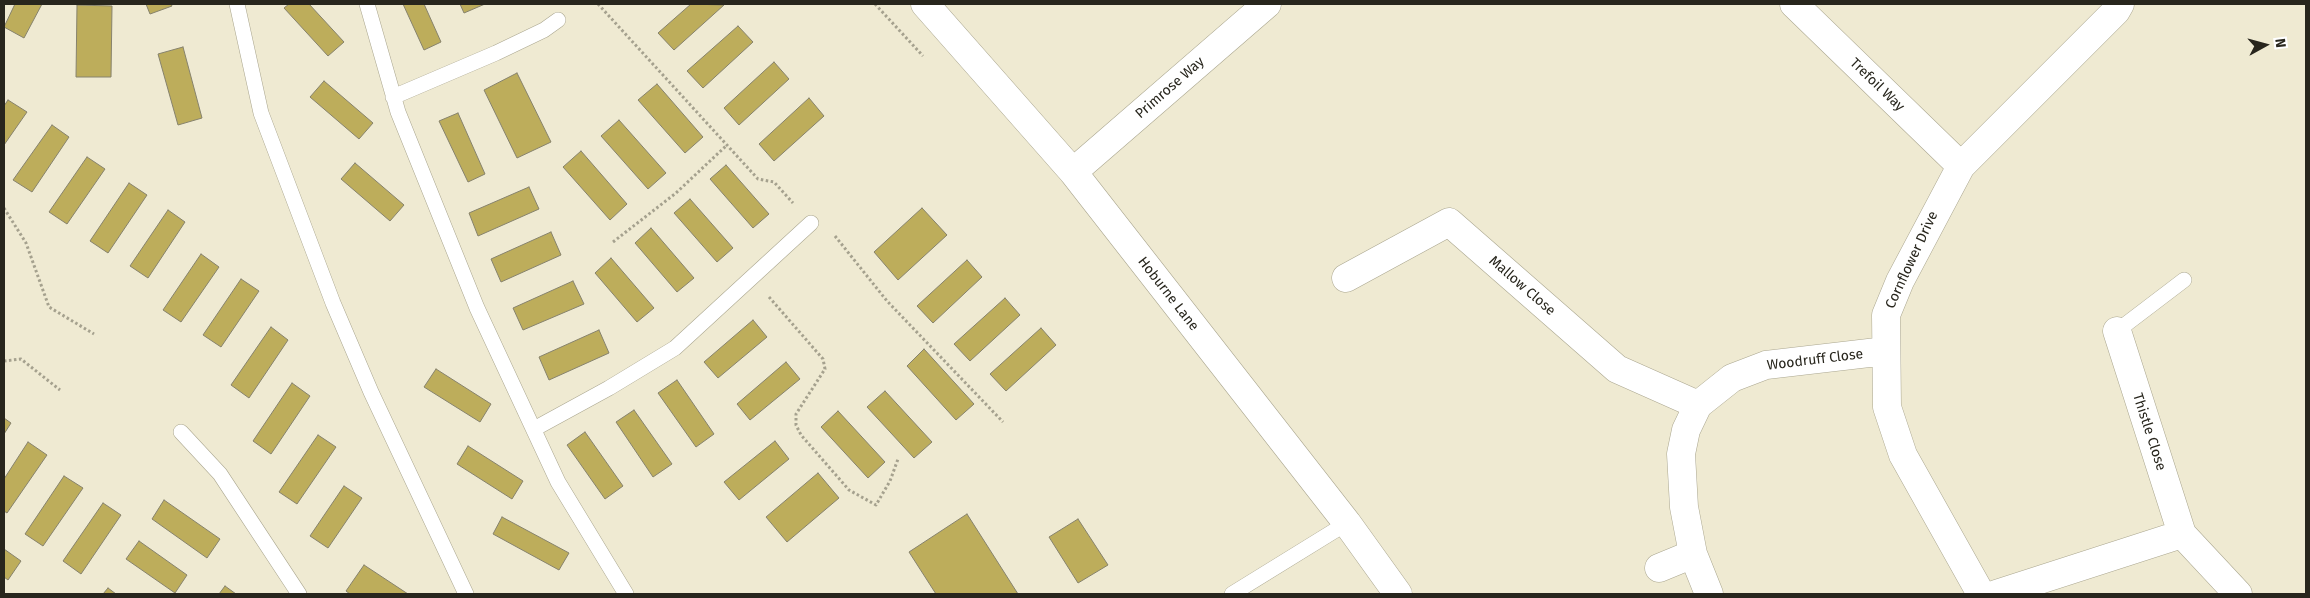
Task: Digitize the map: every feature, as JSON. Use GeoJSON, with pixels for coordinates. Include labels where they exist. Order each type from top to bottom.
{"type":"FeatureCollection","features":[{"type":"Feature","properties":{"kind":"street","name":"Hoburne Lane"},"geometry":{"type":"LineString","coordinates":[[925,4],[1073,172],[1347,523],[1398,594]]}},
{"type":"Feature","properties":{"kind":"street","name":"Primrose Way"},"geometry":{"type":"LineString","coordinates":[[1073,172],[1267,4]]}},
{"type":"Feature","properties":{"kind":"street","name":"Trefoil Way"},"geometry":{"type":"LineString","coordinates":[[1794,4],[1961,166]]}},
{"type":"Feature","properties":{"kind":"street","name":"Cornflower Drive"},"geometry":{"type":"LineString","coordinates":[[1981,594],[1903,455],[1887,407],[1886,315],[1934,213],[1961,166],[2116,11],[2120,4]]}},
{"type":"Feature","properties":{"kind":"street","name":"Mallow Close"},"geometry":{"type":"LineString","coordinates":[[1346,278],[1449,222],[1617,369],[1698,405]]}},
{"type":"Feature","properties":{"kind":"street","name":"Thistle Close"},"geometry":{"type":"LineString","coordinates":[[2117,331],[2182,534],[2238,594]]}},
{"type":"Feature","properties":{"kind":"street","name":"Woodruff Close"},"geometry":{"type":"LineString","coordinates":[[1710,594],[1693,554],[1684,507],[1681,454],[1686,430],[1698,405],[1732,378],[1766,365],[1886,351]]}},
{"type":"Feature","properties":{"kind":"street"},"geometry":{"type":"LineString","coordinates":[[1996,594],[2182,534]]}},
{"type":"Feature","properties":{"kind":"street"},"geometry":{"type":"LineString","coordinates":[[1659,568],[1693,554]]}},
{"type":"Feature","properties":{"kind":"lane"},"geometry":{"type":"LineString","coordinates":[[237,4],[261,113],[333,303],[371,392],[466,594]]}},
{"type":"Feature","properties":{"kind":"lane"},"geometry":{"type":"LineString","coordinates":[[367,4],[394,97],[476,308],[558,482],[626,594]]}},
{"type":"Feature","properties":{"kind":"lane"},"geometry":{"type":"LineString","coordinates":[[394,97],[496,53],[544,30],[558,20]]}},
{"type":"Feature","properties":{"kind":"lane"},"geometry":{"type":"LineString","coordinates":[[534,429],[609,388],[674,348],[811,223]]}},
{"type":"Feature","properties":{"kind":"lane"},"geometry":{"type":"LineString","coordinates":[[2117,331],[2184,280]]}},
{"type":"Feature","properties":{"kind":"lane"},"geometry":{"type":"LineString","coordinates":[[181,432],[220,474],[299,594]]}},
{"type":"Feature","properties":{"kind":"lane"},"geometry":{"type":"LineString","coordinates":[[1232,594],[1347,523]]}},
{"type":"Feature","properties":{"kind":"path"},"geometry":{"type":"LineString","coordinates":[[598,4],[758,179],[774,182],[811,223]]}},
{"type":"Feature","properties":{"kind":"path"},"geometry":{"type":"LineString","coordinates":[[613,242],[676,193],[727,145]]}},
{"type":"Feature","properties":{"kind":"path"},"geometry":{"type":"LineString","coordinates":[[4,208],[26,243],[49,307],[94,334]]}},
{"type":"Feature","properties":{"kind":"path"},"geometry":{"type":"LineString","coordinates":[[829,229],[888,301],[1002,422]]}},
{"type":"Feature","properties":{"kind":"path"},"geometry":{"type":"LineString","coordinates":[[752,277],[823,359],[825,369],[796,414],[796,426],[801,435],[849,490],[876,505],[890,481],[898,459]]}},
{"type":"Feature","properties":{"kind":"path"},"geometry":{"type":"LineString","coordinates":[[4,361],[21,359],[60,390]]}},
{"type":"Feature","properties":{"kind":"building"},"geometry":{"type":"Polygon","coordinates":[[[15,4],[42,4],[24,38],[4,27],[15,4]]]}},
{"type":"Feature","properties":{"kind":"building"},"geometry":{"type":"Polygon","coordinates":[[[146,4],[171,4],[172,6],[150,14],[146,4]]]}},
{"type":"Feature","properties":{"kind":"building"},"geometry":{"type":"Polygon","coordinates":[[[289,4],[309,4],[344,42],[328,56],[284,8],[289,4]]]}},
{"type":"Feature","properties":{"kind":"building"},"geometry":{"type":"Polygon","coordinates":[[[403,4],[424,4],[441,42],[424,50],[403,4]]]}},
{"type":"Feature","properties":{"kind":"building"},"geometry":{"type":"Polygon","coordinates":[[[460,4],[485,4],[464,13],[460,4]]]}},
{"type":"Feature","properties":{"kind":"building"},"geometry":{"type":"Polygon","coordinates":[[[691,4],[724,5],[674,50],[658,33],[691,4]]]}},
{"type":"Feature","properties":{"kind":"building"},"geometry":{"type":"Polygon","coordinates":[[[77,5],[112,6],[111,77],[76,77],[77,5]]]}},
{"type":"Feature","properties":{"kind":"building"},"geometry":{"type":"Polygon","coordinates":[[[738,26],[753,42],[703,88],[687,71],[738,26]]]}},
{"type":"Feature","properties":{"kind":"building"},"geometry":{"type":"Polygon","coordinates":[[[183,47],[202,118],[178,125],[158,54],[183,47]]]}},
{"type":"Feature","properties":{"kind":"building"},"geometry":{"type":"Polygon","coordinates":[[[774,62],[789,79],[739,125],[724,108],[774,62]]]}},
{"type":"Feature","properties":{"kind":"building"},"geometry":{"type":"Polygon","coordinates":[[[517,73],[551,142],[517,158],[484,90],[517,73]]]}},
{"type":"Feature","properties":{"kind":"building"},"geometry":{"type":"Polygon","coordinates":[[[324,81],[373,123],[359,139],[310,97],[324,81]]]}},
{"type":"Feature","properties":{"kind":"building"},"geometry":{"type":"Polygon","coordinates":[[[657,84],[703,137],[685,153],[638,100],[657,84]]]}},
{"type":"Feature","properties":{"kind":"building"},"geometry":{"type":"Polygon","coordinates":[[[809,98],[824,116],[774,161],[759,144],[809,98]]]}},
{"type":"Feature","properties":{"kind":"building"},"geometry":{"type":"Polygon","coordinates":[[[8,100],[27,112],[4,145],[4,106],[8,100]]]}},
{"type":"Feature","properties":{"kind":"building"},"geometry":{"type":"Polygon","coordinates":[[[458,113],[485,174],[468,182],[439,121],[458,113]]]}},
{"type":"Feature","properties":{"kind":"building"},"geometry":{"type":"Polygon","coordinates":[[[619,120],[666,173],[648,189],[601,136],[619,120]]]}},
{"type":"Feature","properties":{"kind":"building"},"geometry":{"type":"Polygon","coordinates":[[[52,125],[69,137],[32,192],[13,180],[52,125]]]}},
{"type":"Feature","properties":{"kind":"building"},"geometry":{"type":"Polygon","coordinates":[[[581,151],[627,204],[610,220],[563,167],[581,151]]]}},
{"type":"Feature","properties":{"kind":"building"},"geometry":{"type":"Polygon","coordinates":[[[87,157],[105,169],[67,224],[49,212],[87,157]]]}},
{"type":"Feature","properties":{"kind":"building"},"geometry":{"type":"Polygon","coordinates":[[[355,163],[404,205],[390,221],[341,179],[355,163]]]}},
{"type":"Feature","properties":{"kind":"building"},"geometry":{"type":"Polygon","coordinates":[[[726,165],[769,214],[753,228],[710,179],[726,165]]]}},
{"type":"Feature","properties":{"kind":"building"},"geometry":{"type":"Polygon","coordinates":[[[129,183],[147,195],[108,253],[90,241],[129,183]]]}},
{"type":"Feature","properties":{"kind":"building"},"geometry":{"type":"Polygon","coordinates":[[[529,187],[539,209],[478,236],[469,213],[529,187]]]}},
{"type":"Feature","properties":{"kind":"building"},"geometry":{"type":"Polygon","coordinates":[[[690,199],[733,248],[717,262],[674,213],[690,199]]]}},
{"type":"Feature","properties":{"kind":"building"},"geometry":{"type":"Polygon","coordinates":[[[922,208],[947,235],[898,280],[874,252],[922,208]]]}},
{"type":"Feature","properties":{"kind":"building"},"geometry":{"type":"Polygon","coordinates":[[[168,210],[185,222],[148,278],[130,266],[168,210]]]}},
{"type":"Feature","properties":{"kind":"building"},"geometry":{"type":"Polygon","coordinates":[[[651,228],[694,278],[677,292],[635,243],[651,228]]]}},
{"type":"Feature","properties":{"kind":"building"},"geometry":{"type":"Polygon","coordinates":[[[551,232],[561,255],[501,282],[491,259],[551,232]]]}},
{"type":"Feature","properties":{"kind":"building"},"geometry":{"type":"Polygon","coordinates":[[[201,254],[219,267],[181,322],[163,310],[201,254]]]}},
{"type":"Feature","properties":{"kind":"building"},"geometry":{"type":"Polygon","coordinates":[[[611,258],[654,308],[637,322],[595,273],[611,258]]]}},
{"type":"Feature","properties":{"kind":"building"},"geometry":{"type":"Polygon","coordinates":[[[967,260],[982,277],[933,323],[917,306],[967,260]]]}},
{"type":"Feature","properties":{"kind":"building"},"geometry":{"type":"Polygon","coordinates":[[[241,279],[259,291],[221,347],[203,335],[241,279]]]}},
{"type":"Feature","properties":{"kind":"building"},"geometry":{"type":"Polygon","coordinates":[[[573,281],[584,304],[523,330],[513,308],[573,281]]]}},
{"type":"Feature","properties":{"kind":"building"},"geometry":{"type":"Polygon","coordinates":[[[1005,298],[1020,315],[970,361],[954,344],[1005,298]]]}},
{"type":"Feature","properties":{"kind":"building"},"geometry":{"type":"Polygon","coordinates":[[[753,320],[767,337],[718,378],[704,362],[753,320]]]}},
{"type":"Feature","properties":{"kind":"building"},"geometry":{"type":"Polygon","coordinates":[[[271,327],[288,340],[249,398],[231,385],[271,327]]]}},
{"type":"Feature","properties":{"kind":"building"},"geometry":{"type":"Polygon","coordinates":[[[1041,328],[1056,345],[1006,391],[990,374],[1041,328]]]}},
{"type":"Feature","properties":{"kind":"building"},"geometry":{"type":"Polygon","coordinates":[[[599,330],[609,353],[549,380],[539,357],[599,330]]]}},
{"type":"Feature","properties":{"kind":"building"},"geometry":{"type":"Polygon","coordinates":[[[924,349],[974,404],[956,420],[907,366],[924,349]]]}},
{"type":"Feature","properties":{"kind":"building"},"geometry":{"type":"Polygon","coordinates":[[[786,362],[800,379],[750,420],[737,404],[786,362]]]}},
{"type":"Feature","properties":{"kind":"building"},"geometry":{"type":"Polygon","coordinates":[[[436,369],[491,404],[480,422],[424,387],[436,369]]]}},
{"type":"Feature","properties":{"kind":"building"},"geometry":{"type":"Polygon","coordinates":[[[677,380],[714,434],[696,447],[658,393],[677,380]]]}},
{"type":"Feature","properties":{"kind":"building"},"geometry":{"type":"Polygon","coordinates":[[[292,383],[310,396],[271,454],[253,441],[292,383]]]}},
{"type":"Feature","properties":{"kind":"building"},"geometry":{"type":"Polygon","coordinates":[[[885,391],[932,442],[914,458],[867,407],[885,391]]]}},
{"type":"Feature","properties":{"kind":"building"},"geometry":{"type":"Polygon","coordinates":[[[634,410],[672,464],[653,477],[616,422],[634,410]]]}},
{"type":"Feature","properties":{"kind":"building"},"geometry":{"type":"Polygon","coordinates":[[[838,411],[885,462],[868,478],[821,427],[838,411]]]}},
{"type":"Feature","properties":{"kind":"building"},"geometry":{"type":"Polygon","coordinates":[[[4,418],[11,423],[4,434],[4,418]]]}},
{"type":"Feature","properties":{"kind":"building"},"geometry":{"type":"Polygon","coordinates":[[[585,432],[623,486],[605,499],[567,445],[585,432]]]}},
{"type":"Feature","properties":{"kind":"building"},"geometry":{"type":"Polygon","coordinates":[[[318,435],[336,447],[297,504],[279,492],[318,435]]]}},
{"type":"Feature","properties":{"kind":"building"},"geometry":{"type":"Polygon","coordinates":[[[775,441],[789,459],[739,500],[724,482],[775,441]]]}},
{"type":"Feature","properties":{"kind":"building"},"geometry":{"type":"Polygon","coordinates":[[[28,442],[47,455],[7,513],[4,511],[4,479],[28,442]]]}},
{"type":"Feature","properties":{"kind":"building"},"geometry":{"type":"Polygon","coordinates":[[[468,446],[523,481],[512,499],[457,464],[468,446]]]}},
{"type":"Feature","properties":{"kind":"building"},"geometry":{"type":"Polygon","coordinates":[[[818,473],[839,498],[787,542],[766,517],[818,473]]]}},
{"type":"Feature","properties":{"kind":"building"},"geometry":{"type":"Polygon","coordinates":[[[64,476],[83,488],[43,546],[25,534],[64,476]]]}},
{"type":"Feature","properties":{"kind":"building"},"geometry":{"type":"Polygon","coordinates":[[[344,486],[362,498],[328,548],[310,536],[344,486]]]}},
{"type":"Feature","properties":{"kind":"building"},"geometry":{"type":"Polygon","coordinates":[[[164,500],[220,539],[207,558],[152,519],[164,500]]]}},
{"type":"Feature","properties":{"kind":"building"},"geometry":{"type":"Polygon","coordinates":[[[103,503],[121,515],[81,574],[63,561],[103,503]]]}},
{"type":"Feature","properties":{"kind":"building"},"geometry":{"type":"Polygon","coordinates":[[[967,514],[1018,594],[936,594],[909,552],[967,514]]]}},
{"type":"Feature","properties":{"kind":"building"},"geometry":{"type":"Polygon","coordinates":[[[502,517],[569,553],[559,570],[493,534],[502,517]]]}},
{"type":"Feature","properties":{"kind":"building"},"geometry":{"type":"Polygon","coordinates":[[[1078,519],[1108,565],[1078,583],[1049,537],[1078,519]]]}},
{"type":"Feature","properties":{"kind":"building"},"geometry":{"type":"Polygon","coordinates":[[[139,541],[187,575],[175,593],[126,559],[139,541]]]}},
{"type":"Feature","properties":{"kind":"building"},"geometry":{"type":"Polygon","coordinates":[[[4,549],[21,561],[8,580],[4,577],[4,549]]]}},
{"type":"Feature","properties":{"kind":"building"},"geometry":{"type":"Polygon","coordinates":[[[364,565],[408,594],[350,594],[346,591],[364,565]]]}},
{"type":"Feature","properties":{"kind":"building"},"geometry":{"type":"Polygon","coordinates":[[[225,586],[236,594],[219,594],[225,586]]]}},
{"type":"Feature","properties":{"kind":"building"},"geometry":{"type":"Polygon","coordinates":[[[108,588],[116,594],[103,594],[108,588]]]}}]}
